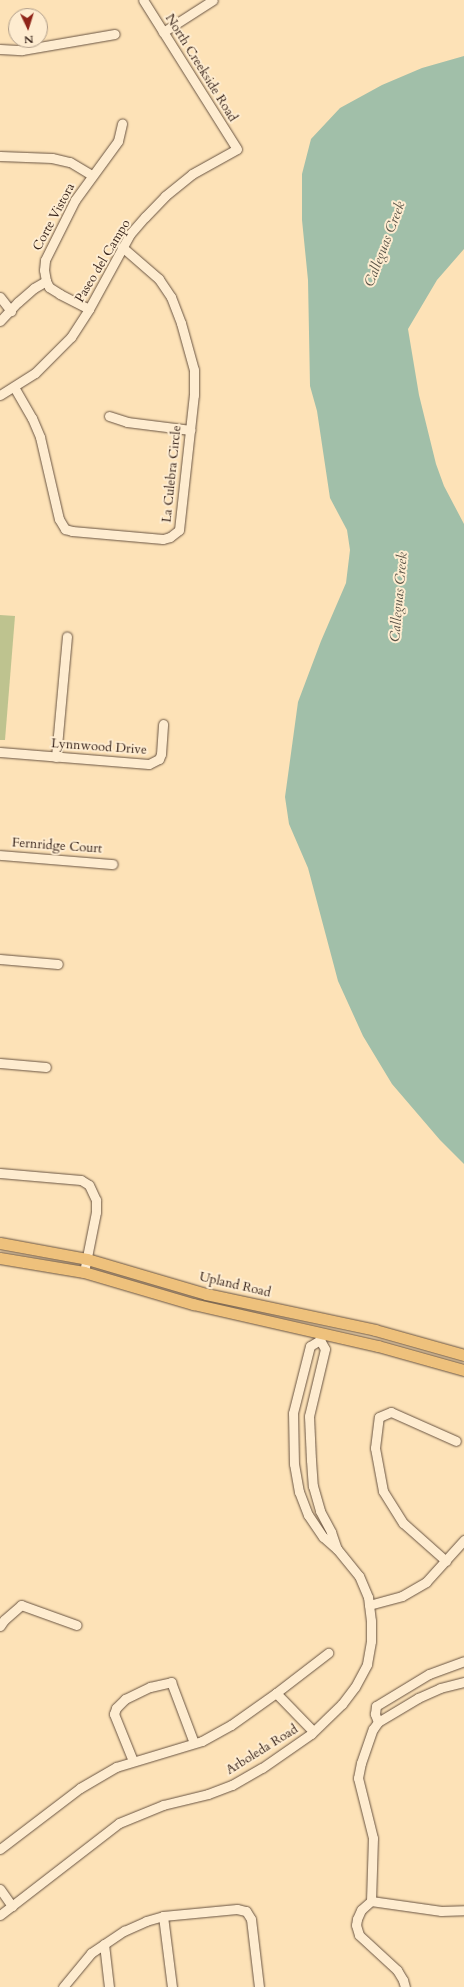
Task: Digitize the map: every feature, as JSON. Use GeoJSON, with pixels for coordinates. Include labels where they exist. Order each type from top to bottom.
{"type":"FeatureCollection","features":[{"type":"Feature","properties":{"kind":"main road","name":"Upland Road"},"geometry":{"type":"LineString","coordinates":[[0,1243],[87,1259],[206,1294],[376,1330],[464,1356]]}},
{"type":"Feature","properties":{"kind":"main road"},"geometry":{"type":"LineString","coordinates":[[0,1258],[84,1272],[193,1304],[378,1346],[464,1370]]}},
{"type":"Feature","properties":{"kind":"street","name":"North Creekside Road"},"geometry":{"type":"LineString","coordinates":[[143,0],[236,149]]}},
{"type":"Feature","properties":{"kind":"street"},"geometry":{"type":"LineString","coordinates":[[163,32],[213,0]]}},
{"type":"Feature","properties":{"kind":"street"},"geometry":{"type":"LineString","coordinates":[[0,49],[22,50],[115,34]]}},
{"type":"Feature","properties":{"kind":"street","name":"Corte Vistora"},"geometry":{"type":"LineString","coordinates":[[46,281],[45,260],[75,200],[118,141],[122,123]]}},
{"type":"Feature","properties":{"kind":"street","name":"Paseo del Campo"},"geometry":{"type":"LineString","coordinates":[[0,395],[35,373],[71,337],[89,309],[130,234],[165,196],[192,174],[236,149]]}},
{"type":"Feature","properties":{"kind":"street"},"geometry":{"type":"LineString","coordinates":[[0,156],[52,158],[70,162],[92,175]]}},
{"type":"Feature","properties":{"kind":"street","name":"La Culebra Circle"},"geometry":{"type":"LineString","coordinates":[[14,387],[32,418],[40,437],[59,519],[65,529],[72,531],[163,539],[176,534],[181,525],[194,395],[194,370],[174,304],[159,278],[122,247]]}},
{"type":"Feature","properties":{"kind":"street"},"geometry":{"type":"LineString","coordinates":[[0,321],[34,288],[46,281],[49,287],[89,309]]}},
{"type":"Feature","properties":{"kind":"street"},"geometry":{"type":"LineString","coordinates":[[0,297],[11,311]]}},
{"type":"Feature","properties":{"kind":"street"},"geometry":{"type":"LineString","coordinates":[[109,416],[127,422],[190,430]]}},
{"type":"Feature","properties":{"kind":"street"},"geometry":{"type":"LineString","coordinates":[[56,757],[67,636]]}},
{"type":"Feature","properties":{"kind":"street","name":"Lynnwood Drive"},"geometry":{"type":"LineString","coordinates":[[0,752],[149,764],[159,759],[161,754],[163,724]]}},
{"type":"Feature","properties":{"kind":"street","name":"Fernridge Court"},"geometry":{"type":"LineString","coordinates":[[0,855],[113,864]]}},
{"type":"Feature","properties":{"kind":"street"},"geometry":{"type":"LineString","coordinates":[[0,959],[58,964]]}},
{"type":"Feature","properties":{"kind":"street"},"geometry":{"type":"LineString","coordinates":[[0,1063],[46,1067]]}},
{"type":"Feature","properties":{"kind":"street"},"geometry":{"type":"LineString","coordinates":[[0,1173],[81,1180],[89,1184],[96,1200],[96,1212],[84,1272]]}},
{"type":"Feature","properties":{"kind":"street","name":"Arboleda Road"},"geometry":{"type":"LineString","coordinates":[[0,1915],[119,1823],[163,1805],[208,1794],[232,1784],[262,1768],[314,1732],[342,1704],[355,1687],[367,1664],[371,1641],[368,1597],[358,1576],[337,1549],[323,1537],[308,1515],[300,1492],[294,1464],[293,1413],[310,1346],[320,1340],[325,1349],[309,1416],[311,1460],[314,1486],[320,1511],[337,1549]]}},
{"type":"Feature","properties":{"kind":"street"},"geometry":{"type":"LineString","coordinates":[[446,1561],[403,1523],[383,1491],[375,1448],[379,1417],[391,1412],[456,1441]]}},
{"type":"Feature","properties":{"kind":"street"},"geometry":{"type":"LineString","coordinates":[[369,1605],[402,1596],[426,1582],[464,1540]]}},
{"type":"Feature","properties":{"kind":"street"},"geometry":{"type":"LineString","coordinates":[[0,1626],[4,1620],[21,1605],[77,1625]]}},
{"type":"Feature","properties":{"kind":"street"},"geometry":{"type":"LineString","coordinates":[[0,1849],[80,1788],[116,1767],[194,1743],[231,1725],[328,1653]]}},
{"type":"Feature","properties":{"kind":"street"},"geometry":{"type":"LineString","coordinates":[[378,1722],[375,1714],[376,1706],[429,1674],[464,1661]]}},
{"type":"Feature","properties":{"kind":"street"},"geometry":{"type":"LineString","coordinates":[[133,1761],[114,1714],[116,1708],[126,1699],[150,1687],[171,1682],[194,1743]]}},
{"type":"Feature","properties":{"kind":"street"},"geometry":{"type":"LineString","coordinates":[[405,1987],[403,1980],[396,1970],[359,1934],[356,1925],[361,1910],[371,1901],[373,1838],[358,1778],[361,1763],[378,1722],[418,1698],[440,1688],[464,1682]]}},
{"type":"Feature","properties":{"kind":"street"},"geometry":{"type":"LineString","coordinates":[[276,1693],[314,1732]]}},
{"type":"Feature","properties":{"kind":"street"},"geometry":{"type":"LineString","coordinates":[[0,1889],[12,1906]]}},
{"type":"Feature","properties":{"kind":"street"},"geometry":{"type":"LineString","coordinates":[[371,1901],[441,1911],[464,1910]]}},
{"type":"Feature","properties":{"kind":"street"},"geometry":{"type":"LineString","coordinates":[[63,1987],[91,1953],[124,1931],[163,1916],[237,1909],[246,1912],[253,1925],[259,1987]]}},
{"type":"Feature","properties":{"kind":"street"},"geometry":{"type":"LineString","coordinates":[[163,1916],[172,1987]]}},
{"type":"Feature","properties":{"kind":"street"},"geometry":{"type":"LineString","coordinates":[[104,1944],[109,1987]]}},
{"type":"Feature","properties":{"kind":"green space"},"geometry":{"type":"Polygon","coordinates":[[[0,615],[15,616],[5,740],[0,740],[0,615]]]}},
{"type":"Feature","properties":{"kind":"water","name":"Calleguas Creek"},"geometry":{"type":"Polygon","coordinates":[[[464,56],[464,249],[437,280],[408,329],[419,395],[436,464],[444,486],[464,524],[464,1164],[440,1140],[392,1084],[363,1036],[338,981],[308,868],[289,824],[285,797],[298,702],[321,641],[346,583],[350,550],[347,530],[330,498],[317,411],[310,386],[308,280],[302,220],[302,174],[311,139],[340,108],[382,85],[422,68],[464,56]]]}}]}
